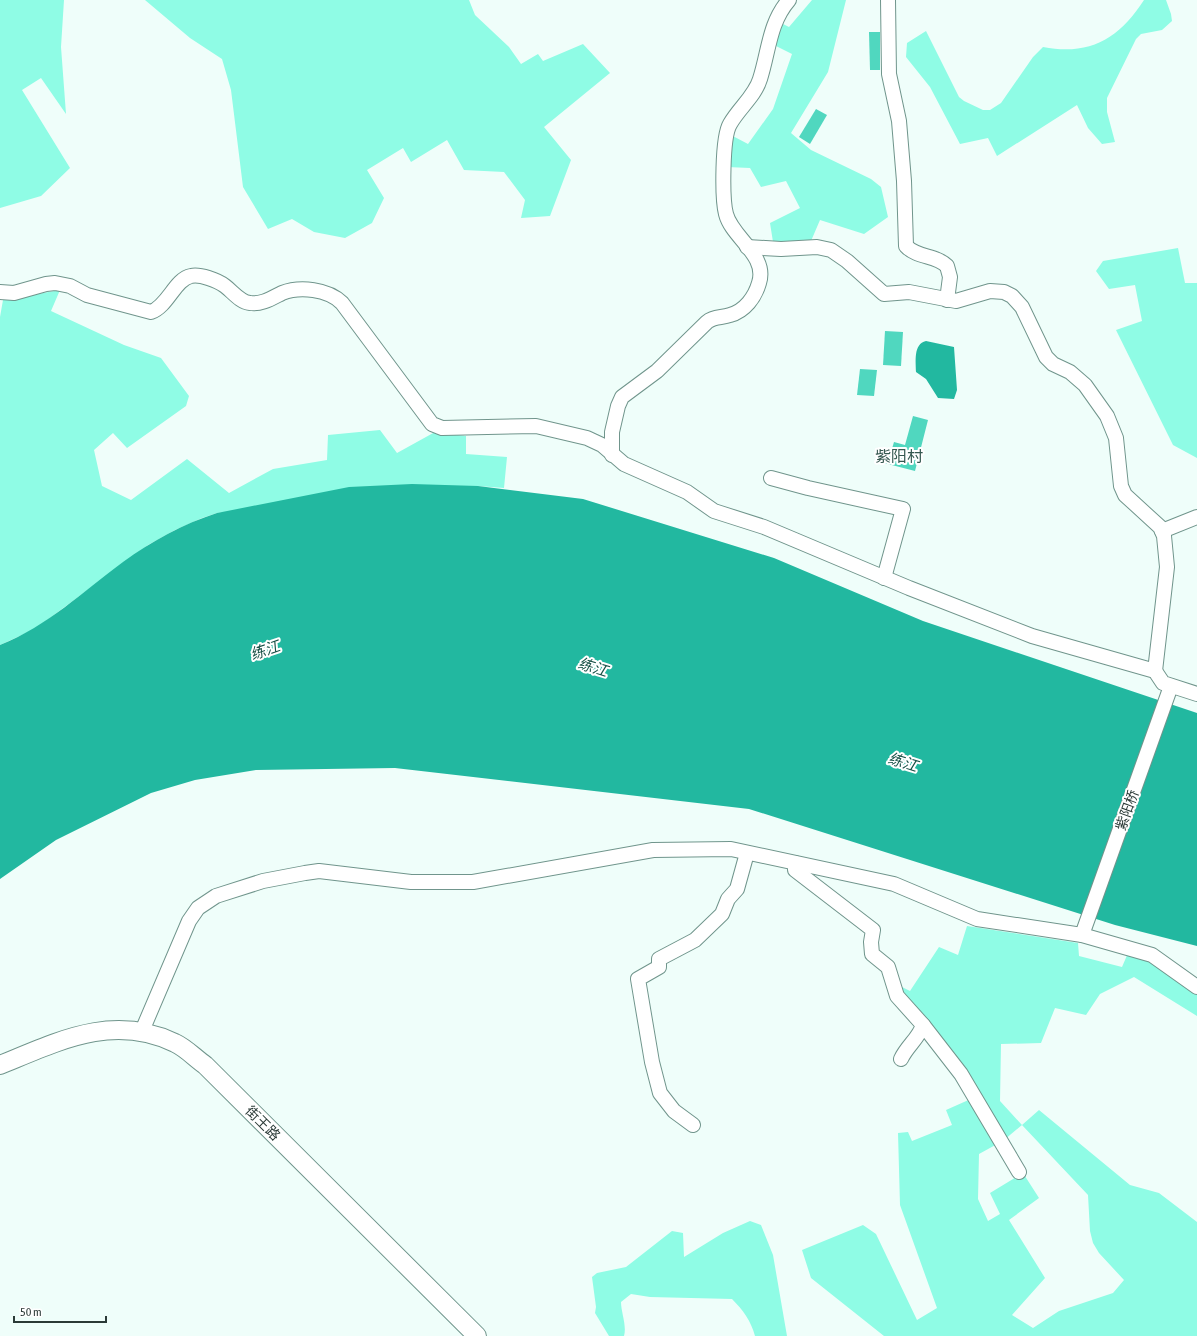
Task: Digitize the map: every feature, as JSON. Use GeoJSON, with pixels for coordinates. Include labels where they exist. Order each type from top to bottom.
{"type":"FeatureCollection","features":[{"type":"Feature","properties":{"kind":"main road","name":"街王路"},"geometry":{"type":"LineString","coordinates":[[0,1065],[69,1037],[110,1029],[142,1031],[176,1044],[205,1065],[477,1336]]}},
{"type":"Feature","properties":{"kind":"street"},"geometry":{"type":"LineString","coordinates":[[612,455],[612,432],[618,406],[622,397],[657,371],[707,322],[715,317],[734,314],[746,306],[759,282],[760,273],[756,258],[732,228],[726,214],[724,140],[731,122],[759,83],[776,18],[789,0]]}},
{"type":"Feature","properties":{"kind":"street"},"geometry":{"type":"LineString","coordinates":[[888,0],[889,74],[899,122],[904,181],[906,246],[910,251],[939,261],[948,266],[950,277],[947,300]]}},
{"type":"Feature","properties":{"kind":"street"},"geometry":{"type":"LineString","coordinates":[[747,247],[781,249],[817,247],[831,250],[847,261],[884,294],[909,292],[956,301],[994,291],[1004,292],[1016,300],[1029,320],[1046,357],[1053,364],[1070,372],[1085,385],[1107,416],[1116,438],[1121,486],[1124,495],[1160,527],[1162,531],[1164,536],[1166,567],[1155,671],[1163,683],[1197,694]]}},
{"type":"Feature","properties":{"kind":"street"},"geometry":{"type":"LineString","coordinates":[[0,292],[14,293],[46,284],[56,283],[70,286],[86,295],[151,312],[163,305],[184,279],[192,275],[207,278],[220,283],[242,300],[251,304],[265,301],[283,293],[302,290],[312,290],[330,295],[342,303],[432,424],[449,428],[536,426],[587,438],[602,445],[624,464],[687,492],[714,511],[764,527],[884,578],[1032,636],[1155,671]]}},
{"type":"Feature","properties":{"kind":"street"},"geometry":{"type":"LineString","coordinates":[[771,478],[808,488],[903,509],[884,578]]}},
{"type":"Feature","properties":{"kind":"street"},"geometry":{"type":"LineString","coordinates":[[1162,531],[1197,517]]}},
{"type":"Feature","properties":{"kind":"street","name":"紫阳桥"},"geometry":{"type":"LineString","coordinates":[[1082,935],[1171,686]]}},
{"type":"Feature","properties":{"kind":"street"},"geometry":{"type":"LineString","coordinates":[[142,1031],[193,914],[210,899],[263,881],[319,871],[411,882],[472,882],[653,850],[731,849],[894,884],[977,919],[1082,935],[1152,955],[1197,988]]}},
{"type":"Feature","properties":{"kind":"street"},"geometry":{"type":"LineString","coordinates":[[694,1125],[674,1111],[660,1093],[652,1062],[638,979],[659,968],[659,959],[695,940],[722,914],[728,899],[737,889],[747,853]]}},
{"type":"Feature","properties":{"kind":"street"},"geometry":{"type":"LineString","coordinates":[[795,863],[795,870],[873,930],[871,942],[872,954],[888,967],[897,996],[923,1025],[961,1074],[1019,1172]]}},
{"type":"Feature","properties":{"kind":"street"},"geometry":{"type":"LineString","coordinates":[[901,1058],[921,1032],[923,1025]]}},
{"type":"Feature","properties":{"kind":"shaded area"},"geometry":{"type":"Polygon","coordinates":[[[0,0],[64,0],[61,47],[66,114],[41,78],[22,90],[70,168],[41,196],[0,208],[0,0]]]}},
{"type":"Feature","properties":{"kind":"shaded area"},"geometry":{"type":"Polygon","coordinates":[[[145,0],[469,0],[475,15],[509,47],[521,64],[538,54],[543,61],[583,44],[610,73],[544,127],[571,160],[550,216],[521,218],[525,200],[504,172],[464,170],[447,140],[411,162],[403,148],[367,170],[384,198],[372,223],[345,238],[314,232],[292,219],[268,229],[243,187],[231,90],[222,59],[190,38],[145,0]]]}},
{"type":"Feature","properties":{"kind":"shaded area"},"geometry":{"type":"Polygon","coordinates":[[[812,0],[846,0],[828,72],[791,133],[811,150],[871,179],[881,187],[888,217],[864,234],[820,220],[811,241],[773,242],[770,223],[800,208],[786,181],[761,187],[750,168],[727,167],[729,134],[748,144],[773,109],[792,54],[776,46],[781,23],[789,27],[812,0]]]}},
{"type":"Feature","properties":{"kind":"shaded area"},"geometry":{"type":"Polygon","coordinates":[[[1144,0],[1166,0],[1172,21],[1162,30],[1141,34],[1136,39],[1107,98],[1107,112],[1115,142],[1102,144],[1088,128],[1077,105],[997,156],[988,138],[960,144],[930,87],[906,57],[907,43],[926,31],[959,97],[983,110],[990,110],[1001,103],[1033,57],[1043,47],[1075,49],[1101,42],[1124,25],[1144,0]]]}},
{"type":"Feature","properties":{"kind":"shaded area"},"geometry":{"type":"Polygon","coordinates":[[[1178,248],[1185,283],[1197,283],[1197,458],[1173,445],[1116,330],[1142,321],[1135,285],[1109,289],[1096,271],[1103,261],[1178,248]]]}},
{"type":"Feature","properties":{"kind":"shaded area"},"geometry":{"type":"Polygon","coordinates":[[[60,290],[51,311],[124,345],[161,358],[189,396],[186,406],[127,448],[113,433],[94,450],[102,486],[131,500],[187,459],[229,493],[273,469],[327,460],[328,435],[380,430],[397,453],[435,432],[466,436],[466,454],[507,457],[504,488],[478,486],[217,513],[175,530],[148,545],[35,629],[0,645],[0,317],[3,300],[60,290]]]}},
{"type":"Feature","properties":{"kind":"shaded area"},"geometry":{"type":"Polygon","coordinates":[[[967,926],[1078,943],[1079,956],[1122,967],[1128,953],[1152,961],[1197,995],[1197,1016],[1134,977],[1100,994],[1086,1015],[1055,1008],[1041,1043],[1001,1044],[1000,1101],[1022,1125],[1004,1140],[899,991],[902,987],[910,991],[939,947],[958,955],[967,926]]]}},
{"type":"Feature","properties":{"kind":"shaded area"},"geometry":{"type":"Polygon","coordinates":[[[973,1098],[999,1143],[979,1154],[978,1199],[988,1221],[1000,1214],[990,1193],[1023,1173],[1039,1198],[1009,1220],[1045,1278],[1012,1315],[1033,1328],[1059,1311],[1113,1293],[1124,1280],[1099,1253],[1093,1243],[1090,1231],[1088,1195],[1022,1125],[1039,1110],[1130,1185],[1159,1193],[1197,1222],[1197,1336],[884,1336],[811,1278],[802,1250],[863,1225],[876,1234],[917,1320],[937,1308],[900,1205],[898,1133],[908,1132],[912,1141],[952,1125],[946,1110],[973,1098]]]}},
{"type":"Feature","properties":{"kind":"shaded area"},"geometry":{"type":"Polygon","coordinates":[[[750,1221],[761,1225],[773,1255],[787,1336],[755,1336],[746,1316],[732,1299],[650,1297],[631,1294],[621,1302],[625,1328],[624,1336],[609,1336],[595,1313],[596,1307],[592,1277],[597,1273],[626,1267],[672,1231],[683,1233],[684,1257],[723,1233],[750,1221]]]}},
{"type":"Feature","properties":{"kind":"water"},"geometry":{"type":"Polygon","coordinates":[[[926,341],[954,347],[957,390],[954,399],[938,398],[926,379],[916,372],[917,349],[926,341]]]}},
{"type":"Feature","properties":{"kind":"water","name":"练江"},"geometry":{"type":"Polygon","coordinates":[[[412,484],[478,486],[583,499],[774,558],[923,621],[1197,713],[1197,946],[1115,925],[749,809],[395,768],[256,770],[195,780],[151,793],[56,840],[0,879],[0,645],[34,628],[64,608],[123,562],[145,547],[204,517],[217,513],[349,487],[412,484]]]}},
{"type":"Feature","properties":{"kind":"building"},"geometry":{"type":"Polygon","coordinates":[[[869,32],[880,32],[880,70],[870,70],[869,32]]]}},
{"type":"Feature","properties":{"kind":"building"},"geometry":{"type":"Polygon","coordinates":[[[816,109],[827,115],[810,144],[799,137],[816,109]]]}},
{"type":"Feature","properties":{"kind":"building"},"geometry":{"type":"Polygon","coordinates":[[[885,331],[903,332],[901,366],[883,365],[885,331]]]}},
{"type":"Feature","properties":{"kind":"building"},"geometry":{"type":"Polygon","coordinates":[[[860,369],[877,370],[874,396],[857,395],[860,369]]]}},
{"type":"Feature","properties":{"kind":"building"},"geometry":{"type":"Polygon","coordinates":[[[913,416],[928,420],[915,471],[884,463],[887,451],[891,452],[894,442],[905,445],[913,416]]]}},
{"type":"Feature","properties":{"kind":"district","name":"紫阳村"},"geometry":{"type":"Point","coordinates":[899,456]}}]}
